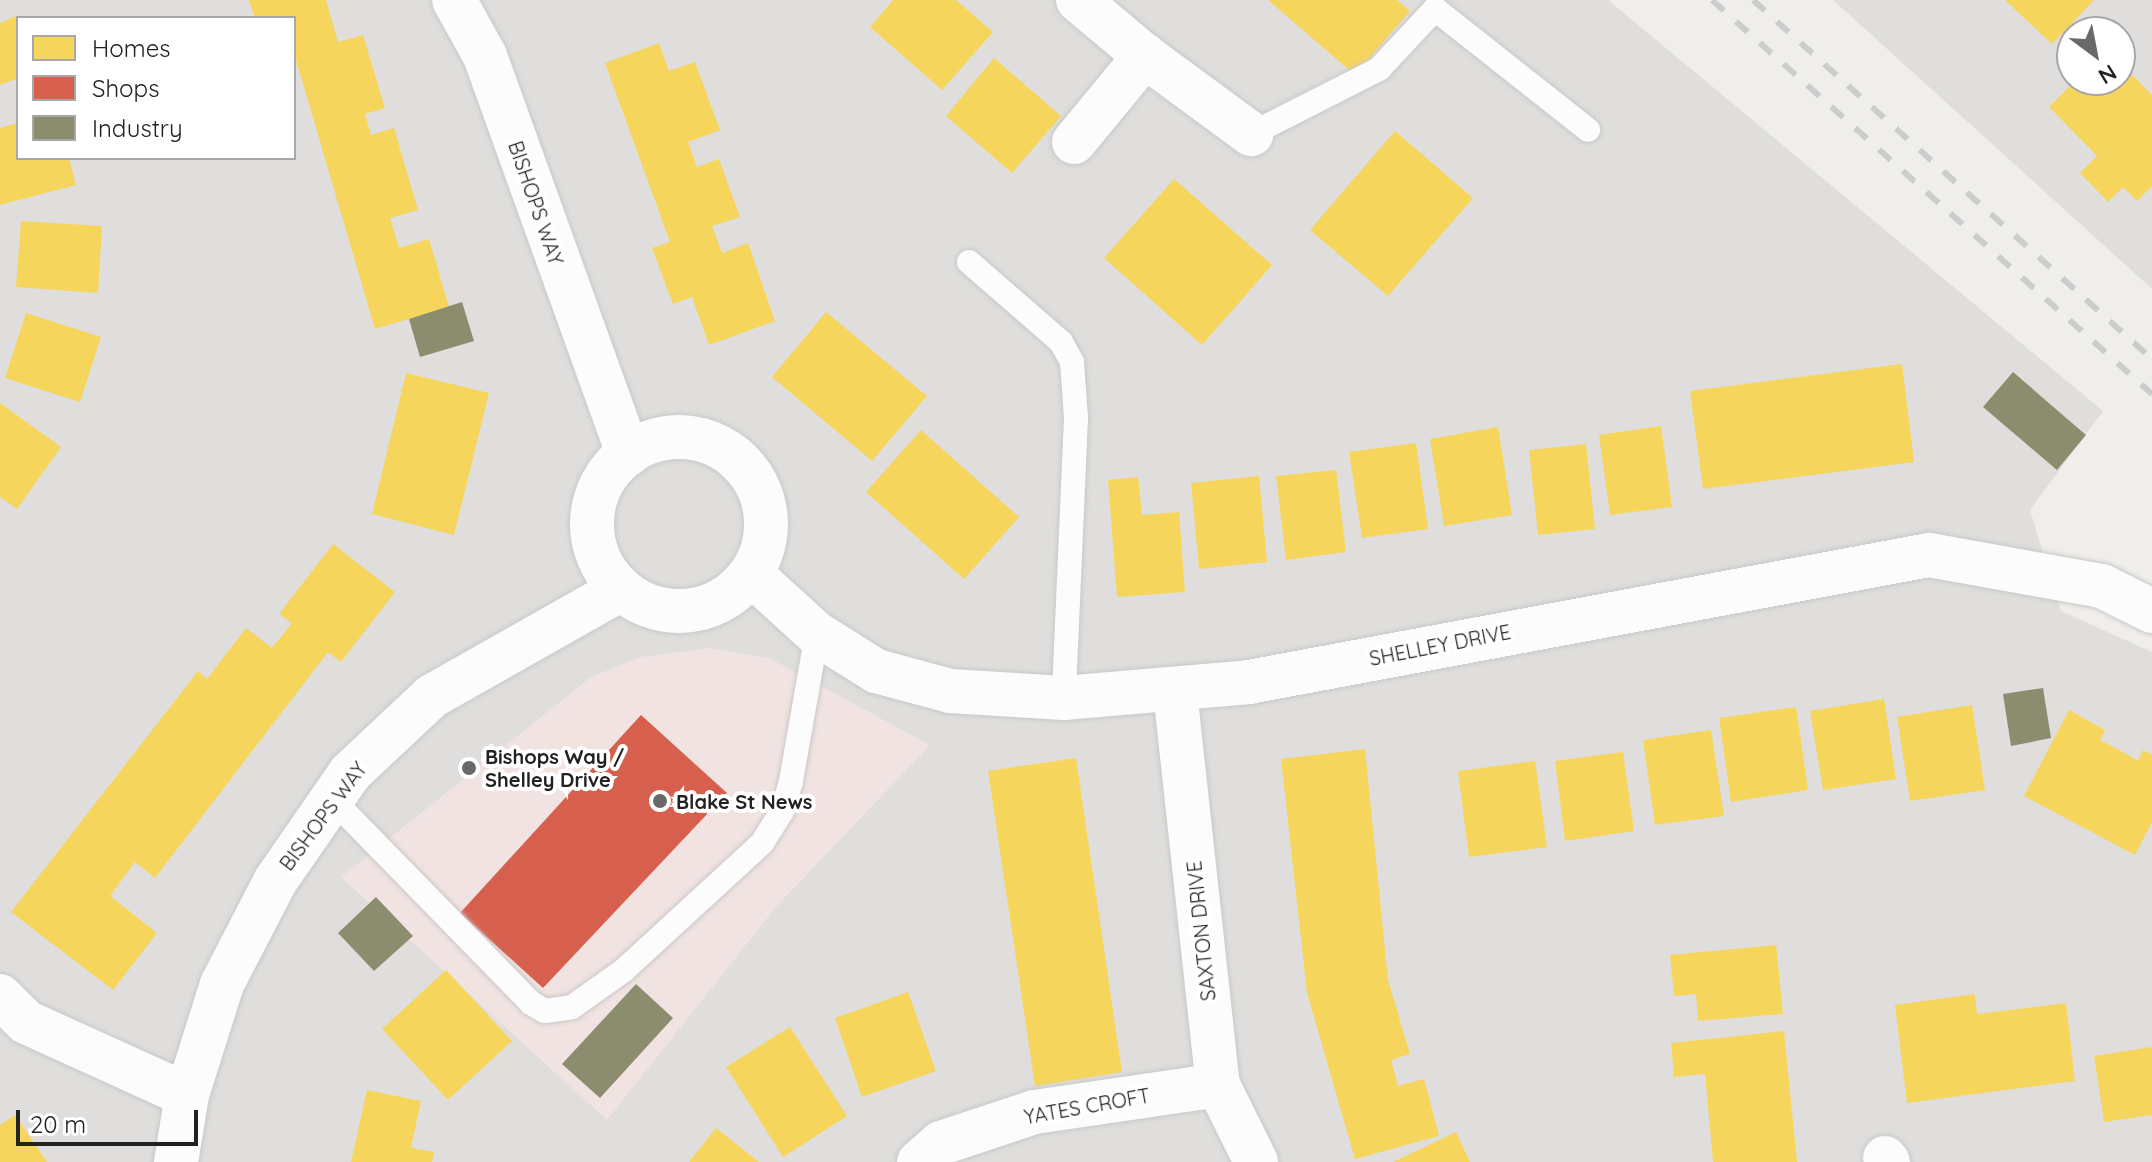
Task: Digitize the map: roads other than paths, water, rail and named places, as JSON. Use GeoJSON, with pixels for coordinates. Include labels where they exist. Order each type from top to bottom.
{"type":"FeatureCollection","features":[{"type":"Feature","properties":{"kind":"street","name":"BISHOPS WAY"},"geometry":{"type":"LineString","coordinates":[[454,0],[485,56],[628,454]]}},
{"type":"Feature","properties":{"kind":"street"},"geometry":{"type":"LineString","coordinates":[[1078,0],[1145,56],[1251,134]]}},
{"type":"Feature","properties":{"kind":"street"},"geometry":{"type":"LineString","coordinates":[[1074,142],[1145,56]]}},
{"type":"Feature","properties":{"kind":"street"},"geometry":{"type":"LineString","coordinates":[[681,437],[706,441],[732,454],[756,482],[766,516],[763,552],[751,574],[719,602],[680,612],[641,603],[621,589],[600,562],[592,524],[601,487],[628,454],[650,442],[681,437]]}},
{"type":"Feature","properties":{"kind":"street","name":"SHELLEY DRIVE"},"geometry":{"type":"LineString","coordinates":[[751,574],[817,634],[876,671],[935,687],[1064,698],[1175,691],[1249,682],[1929,555],[2102,586],[2152,611]]}},
{"type":"Feature","properties":{"kind":"street","name":"BISHOPS WAY"},"geometry":{"type":"LineString","coordinates":[[176,1162],[187,1095],[222,984],[276,880],[350,773],[432,696],[621,589]]}},
{"type":"Feature","properties":{"kind":"street","name":"SAXTON DRIVE"},"geometry":{"type":"LineString","coordinates":[[1175,691],[1218,1085],[1256,1162]]}},
{"type":"Feature","properties":{"kind":"street"},"geometry":{"type":"LineString","coordinates":[[0,996],[26,1022],[187,1095]]}},
{"type":"Feature","properties":{"kind":"street","name":"YATES CROFT"},"geometry":{"type":"LineString","coordinates":[[919,1162],[941,1143],[1034,1112],[1218,1085]]}},
{"type":"Feature","properties":{"kind":"lane"},"geometry":{"type":"LineString","coordinates":[[1251,134],[1379,69],[1435,9],[1588,130]]}},
{"type":"Feature","properties":{"kind":"lane"},"geometry":{"type":"LineString","coordinates":[[969,262],[1061,342],[1072,362],[1076,418],[1064,698]]}},
{"type":"Feature","properties":{"kind":"lane"},"geometry":{"type":"LineString","coordinates":[[332,799],[531,1003],[545,1011],[572,1007],[624,970],[762,843],[782,811],[791,781],[817,634]]}},
{"type":"Feature","properties":{"kind":"railway"},"geometry":{"type":"LineString","coordinates":[[1712,0],[2152,394]]}},
{"type":"Feature","properties":{"kind":"railway"},"geometry":{"type":"LineString","coordinates":[[1753,0],[2152,359]]}},
{"type":"Feature","properties":{"kind":"place","name":"Bishops Way / Shelley Drive"},"geometry":{"type":"Point","coordinates":[469,768]}},
{"type":"Feature","properties":{"kind":"place","name":"Blake St News"},"geometry":{"type":"Point","coordinates":[660,801]}}]}
